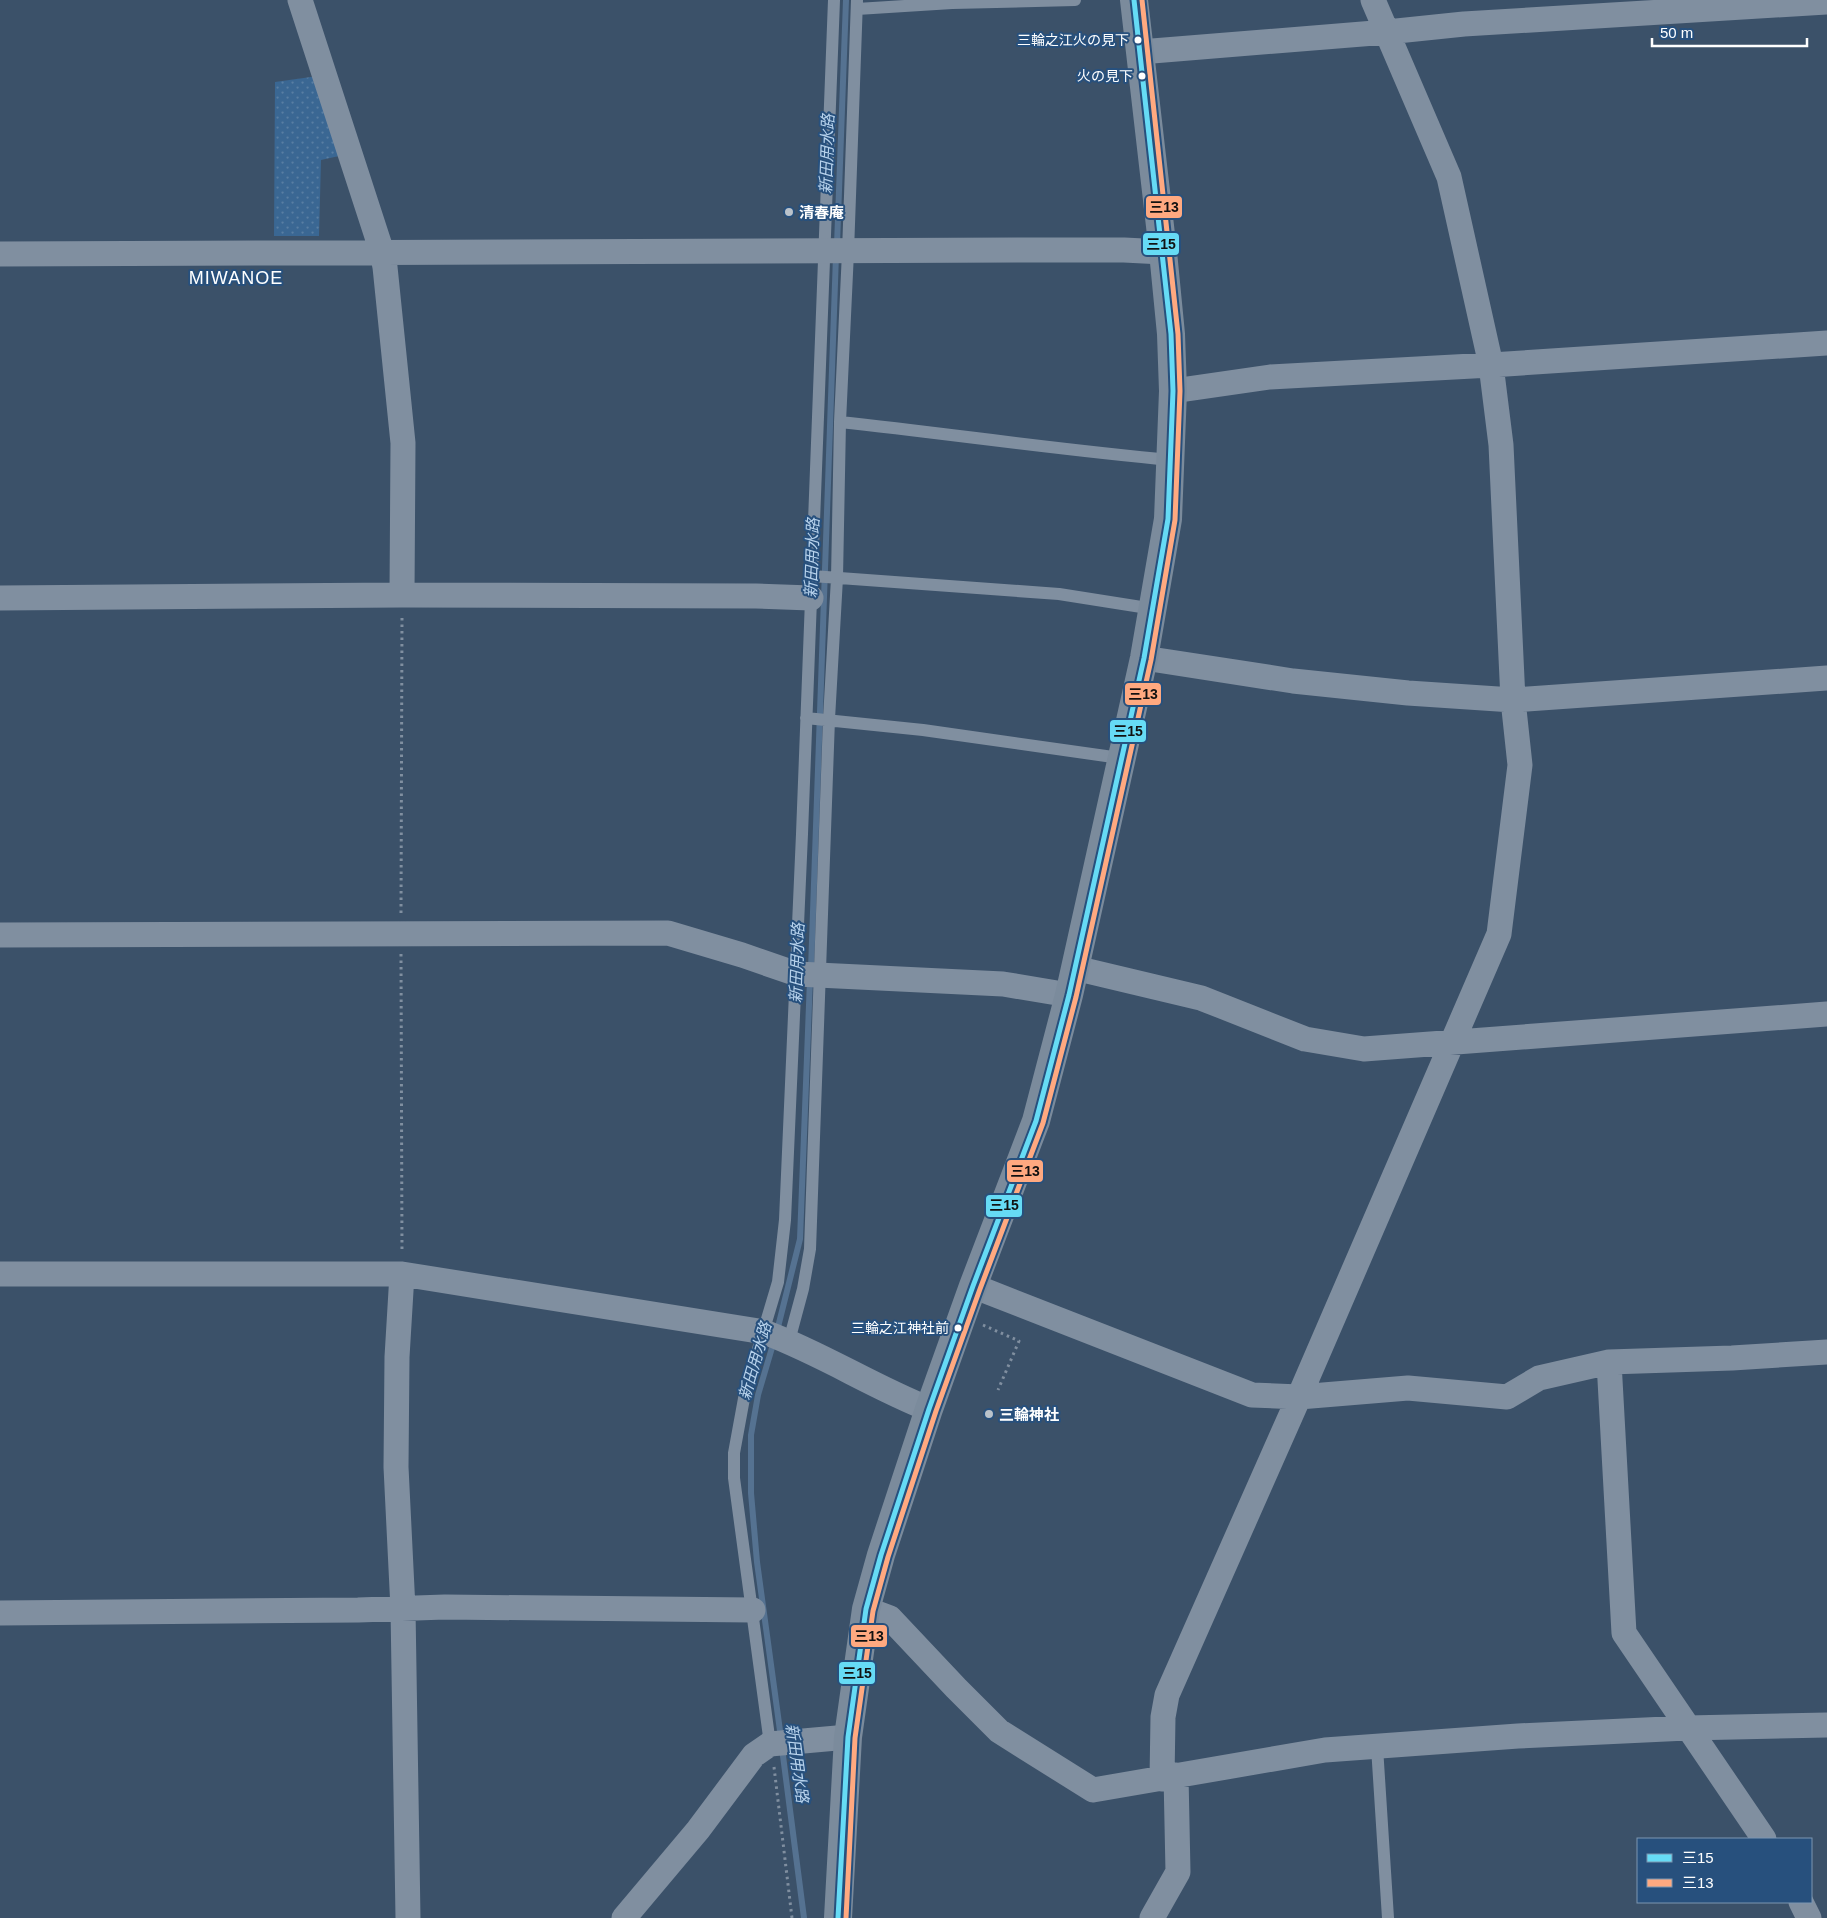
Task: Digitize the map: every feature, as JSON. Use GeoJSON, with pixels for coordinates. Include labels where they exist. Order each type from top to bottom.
{"type":"FeatureCollection","features":[{"type":"Feature","properties":{"kind":"street"},"geometry":{"type":"LineString","coordinates":[[300,0],[382,252],[385,267],[403,443],[402,595]]}},
{"type":"Feature","properties":{"kind":"street"},"geometry":{"type":"LineString","coordinates":[[838,1918],[848,1737],[866,1609],[881,1555],[929,1409],[973,1286],[1036,1121],[1069,994],[1120,758],[1144,658],[1154,609],[1168,519],[1172,460],[1173,391],[1170,334],[1163,252],[1134,0]]}},
{"type":"Feature","properties":{"kind":"street"},"geometry":{"type":"LineString","coordinates":[[1152,1918],[1178,1872],[1164,1717],[1167,1695],[1299,1397],[1499,934],[1520,765],[1513,700],[1500,445],[1491,365],[1449,177],[1373,0]]}},
{"type":"Feature","properties":{"kind":"street"},"geometry":{"type":"LineString","coordinates":[[1140,52],[1464,24],[1827,2]]}},
{"type":"Feature","properties":{"kind":"street"},"geometry":{"type":"LineString","coordinates":[[0,254],[1052,250],[1163,252]]}},
{"type":"Feature","properties":{"kind":"street"},"geometry":{"type":"LineString","coordinates":[[1173,391],[1270,377],[1827,343]]}},
{"type":"Feature","properties":{"kind":"street"},"geometry":{"type":"LineString","coordinates":[[0,598],[402,595],[756,596],[811,587]]}},
{"type":"Feature","properties":{"kind":"street"},"geometry":{"type":"LineString","coordinates":[[1144,658],[1293,681],[1408,693],[1513,700],[1827,678]]}},
{"type":"Feature","properties":{"kind":"street"},"geometry":{"type":"LineString","coordinates":[[0,935],[668,933],[742,955],[796,974],[1003,984],[1069,994]]}},
{"type":"Feature","properties":{"kind":"street"},"geometry":{"type":"LineString","coordinates":[[1075,968],[1201,998],[1305,1039],[1364,1049],[1827,1014]]}},
{"type":"Feature","properties":{"kind":"street"},"geometry":{"type":"LineString","coordinates":[[0,1274],[54,1272],[402,1274],[764,1332],[789,1341],[905,1400],[929,1409]]}},
{"type":"Feature","properties":{"kind":"street"},"geometry":{"type":"LineString","coordinates":[[402,1274],[397,1357],[396,1467],[403,1609],[408,1918]]}},
{"type":"Feature","properties":{"kind":"street"},"geometry":{"type":"LineString","coordinates":[[973,1286],[1252,1395],[1299,1397],[1408,1388],[1507,1396],[1539,1378],[1609,1362],[1732,1358],[1827,1352]]}},
{"type":"Feature","properties":{"kind":"street"},"geometry":{"type":"LineString","coordinates":[[1609,1362],[1624,1633],[1763,1838]]}},
{"type":"Feature","properties":{"kind":"street"},"geometry":{"type":"LineString","coordinates":[[0,1613],[445,1607],[753,1610]]}},
{"type":"Feature","properties":{"kind":"street"},"geometry":{"type":"LineString","coordinates":[[866,1609],[890,1618],[999,1731],[1093,1790],[1325,1750],[1518,1736],[1687,1728],[1827,1725]]}},
{"type":"Feature","properties":{"kind":"street"},"geometry":{"type":"LineString","coordinates":[[624,1918],[698,1830],[754,1755],[780,1742],[848,1737]]}},
{"type":"Feature","properties":{"kind":"street"},"geometry":{"type":"LineString","coordinates":[[1801,1903],[1809,1918]]}},
{"type":"Feature","properties":{"kind":"lane"},"geometry":{"type":"LineString","coordinates":[[789,1341],[803,1289],[810,1249],[829,720],[837,578],[840,422],[834,0]]}},
{"type":"Feature","properties":{"kind":"lane"},"geometry":{"type":"LineString","coordinates":[[780,1742],[753,1610],[734,1478],[734,1453],[745,1393],[778,1282],[785,1228],[811,587],[857,5],[1075,0]]}},
{"type":"Feature","properties":{"kind":"lane"},"geometry":{"type":"LineString","coordinates":[[840,422],[1172,460]]}},
{"type":"Feature","properties":{"kind":"lane"},"geometry":{"type":"LineString","coordinates":[[811,587],[837,578],[1059,594],[1154,609]]}},
{"type":"Feature","properties":{"kind":"lane"},"geometry":{"type":"LineString","coordinates":[[806,718],[988,738],[1120,758]]}},
{"type":"Feature","properties":{"kind":"lane"},"geometry":{"type":"LineString","coordinates":[[802,834],[826,837]]}},
{"type":"Feature","properties":{"kind":"lane"},"geometry":{"type":"LineString","coordinates":[[1377,1746],[1388,1918]]}},
{"type":"Feature","properties":{"kind":"path"},"geometry":{"type":"LineString","coordinates":[[963,1316],[1019,1341],[998,1390]]}},
{"type":"Feature","properties":{"kind":"path"},"geometry":{"type":"LineString","coordinates":[[780,1742],[792,1918]]}},
{"type":"Feature","properties":{"kind":"shaded area"},"geometry":{"type":"Polygon","coordinates":[[[318,76],[339,156],[321,160],[319,236],[274,236],[275,82],[318,76]]]}},
{"type":"Feature","properties":{"kind":"waterway","name":"新田用水路"},"geometry":{"type":"LineString","coordinates":[[837,245],[846,0]]}},
{"type":"Feature","properties":{"kind":"waterway","name":"新田用水路"},"geometry":{"type":"LineString","coordinates":[[811,969],[836,255]]}},
{"type":"Feature","properties":{"kind":"waterway","name":"新田用水路"},"geometry":{"type":"LineString","coordinates":[[777,1331],[800,1239],[810,979]]}},
{"type":"Feature","properties":{"kind":"waterway","name":"新田用水路"},"geometry":{"type":"LineString","coordinates":[[774,1341],[758,1395],[751,1435],[751,1493],[757,1562],[781,1738]]}},
{"type":"Feature","properties":{"kind":"waterway","name":"新田用水路"},"geometry":{"type":"LineString","coordinates":[[782,1748],[804,1918]]}},
{"type":"Feature","properties":{"kind":"transit line","name":"三15"},"geometry":{"type":"LineString","coordinates":[[838,1918],[848,1737],[866,1609],[881,1555],[929,1409],[973,1286],[1036,1121],[1069,995],[1144,658],[1168,519],[1173,391],[1171,334],[1134,0]]}},
{"type":"Feature","properties":{"kind":"transit line","name":"三13"},"geometry":{"type":"LineString","coordinates":[[846,1918],[855,1738],[873,1611],[888,1557],[936,1411],[1043,1123],[1076,997],[1151,660],[1175,520],[1180,391],[1178,334],[1142,0]]}},
{"type":"Feature","properties":{"kind":"place","name":"三輪之江火の見下"},"geometry":{"type":"Point","coordinates":[1138,40]}},
{"type":"Feature","properties":{"kind":"place","name":"火の見下"},"geometry":{"type":"Point","coordinates":[1142,76]}},
{"type":"Feature","properties":{"kind":"place","name":"清春庵"},"geometry":{"type":"Point","coordinates":[789,212]}},
{"type":"Feature","properties":{"kind":"place","name":"三輪之江神社前"},"geometry":{"type":"Point","coordinates":[958,1328]}},
{"type":"Feature","properties":{"kind":"place","name":"三輪神社"},"geometry":{"type":"Point","coordinates":[989,1414]}},
{"type":"Feature","properties":{"kind":"district","name":"MIWANOE"},"geometry":{"type":"Point","coordinates":[236,278]}}]}
